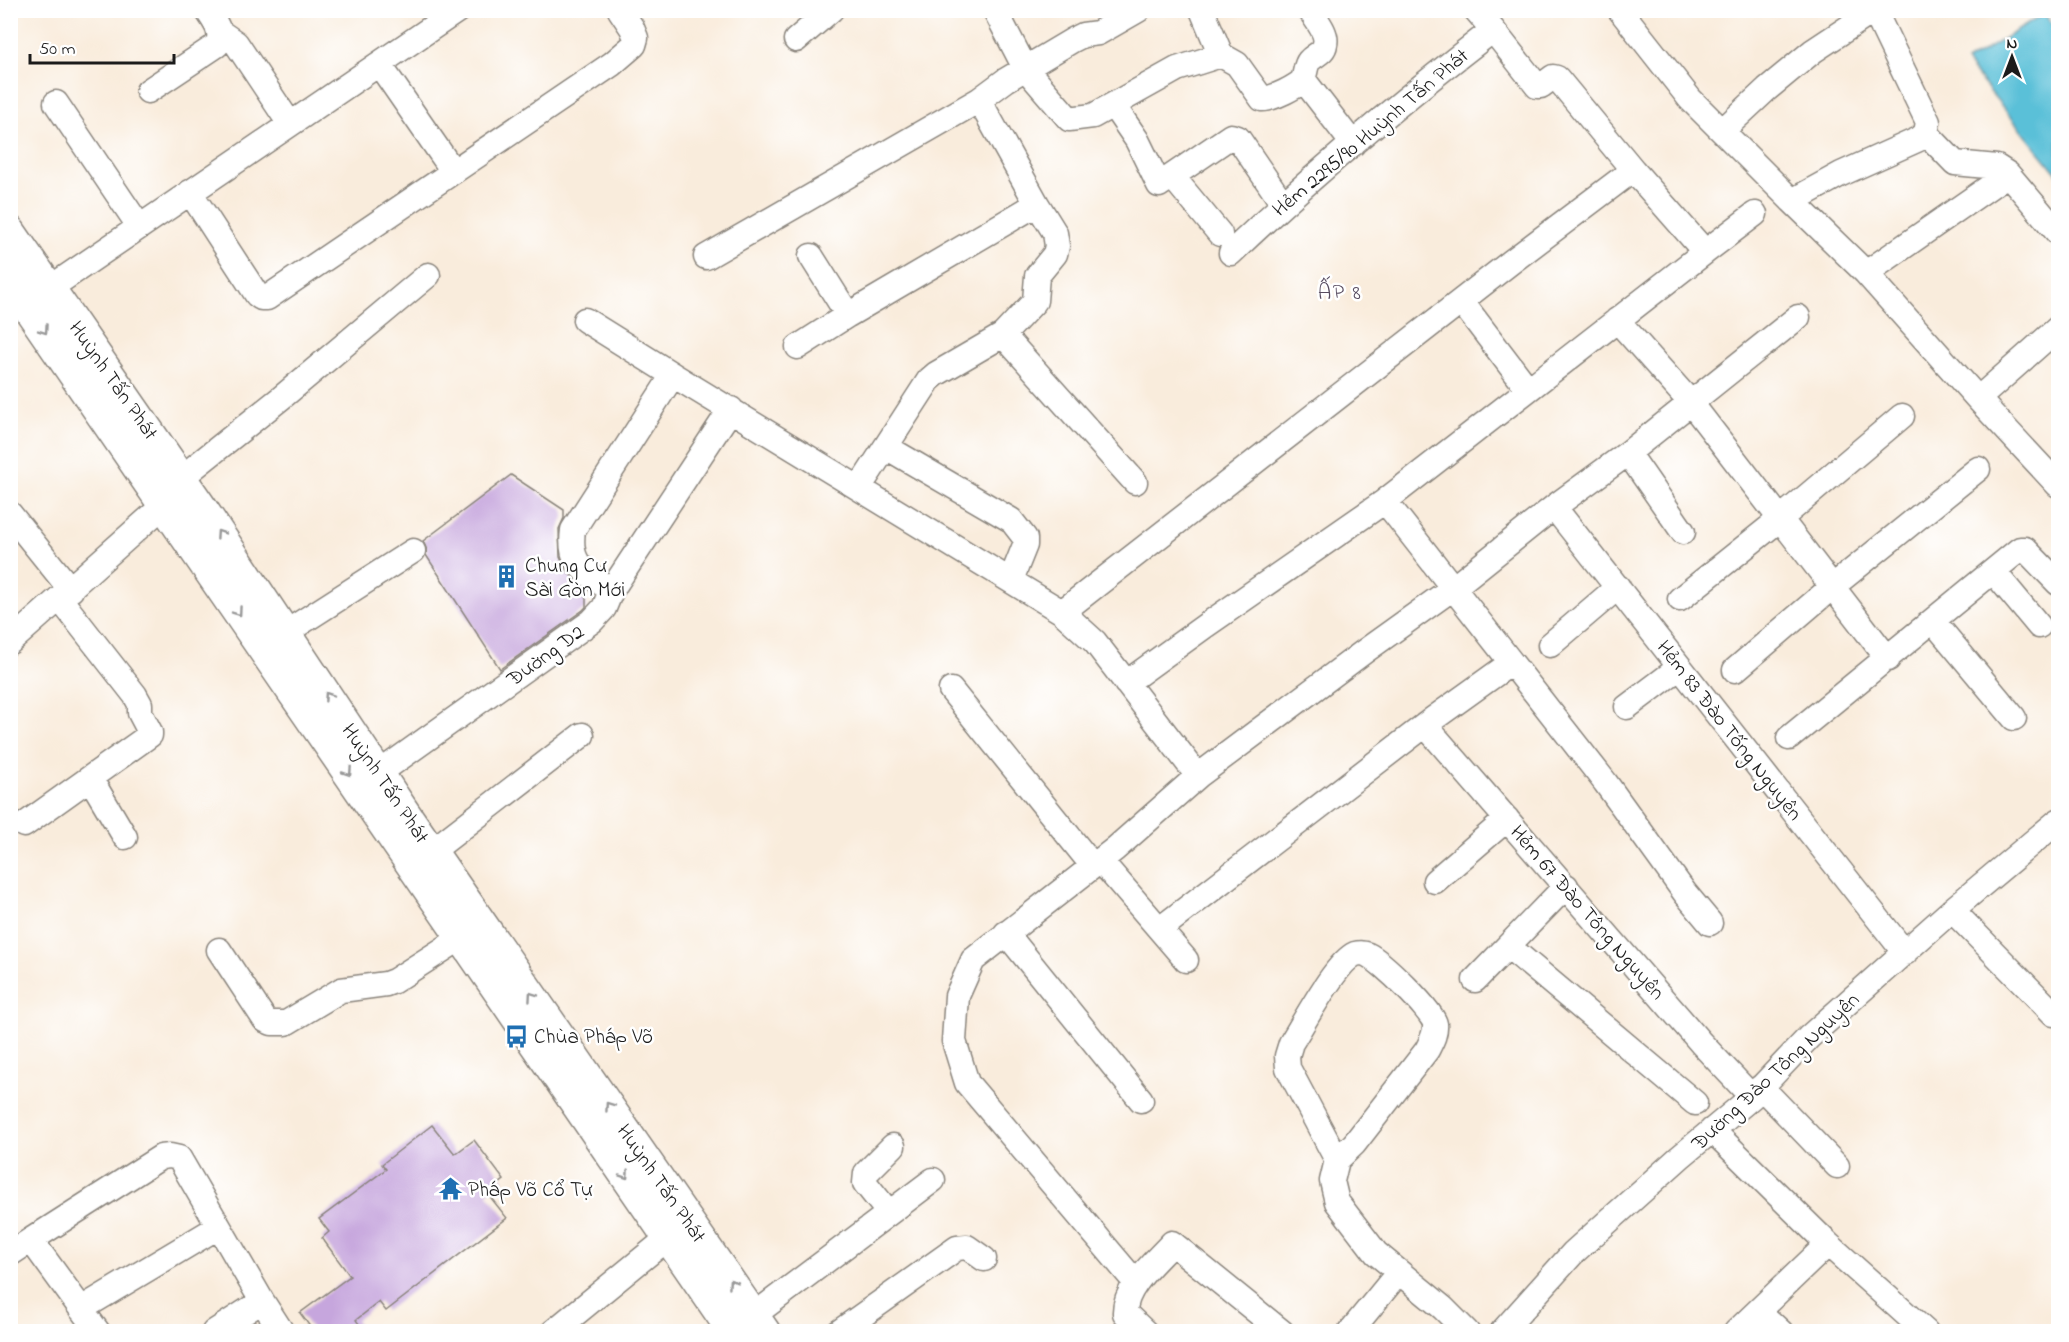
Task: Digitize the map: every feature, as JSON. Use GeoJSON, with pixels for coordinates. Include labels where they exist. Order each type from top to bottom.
{"type":"FeatureCollection","features":[{"type":"Feature","properties":{"kind":"main road","name":"Huỳnh Tấn Phát"},"geometry":{"type":"LineString","coordinates":[[10,231],[181,478],[432,851],[567,1068],[668,1238],[750,1326]]}},
{"type":"Feature","properties":{"kind":"main road","name":"Huỳnh Tấn Phát"},"geometry":{"type":"LineString","coordinates":[[12,287],[461,938],[567,1068],[750,1326]]}},
{"type":"Feature","properties":{"kind":"street"},"geometry":{"type":"LineString","coordinates":[[207,10],[220,32],[236,43],[290,124]]}},
{"type":"Feature","properties":{"kind":"street"},"geometry":{"type":"LineString","coordinates":[[50,288],[459,10]]}},
{"type":"Feature","properties":{"kind":"street"},"geometry":{"type":"LineString","coordinates":[[190,192],[257,294],[261,298],[267,298],[612,64],[634,45],[636,38],[620,10]]}},
{"type":"Feature","properties":{"kind":"street"},"geometry":{"type":"LineString","coordinates":[[796,40],[831,10]]}},
{"type":"Feature","properties":{"kind":"street"},"geometry":{"type":"LineString","coordinates":[[996,10],[1025,68],[1069,119],[1093,116],[1177,69],[1221,55]]}},
{"type":"Feature","properties":{"kind":"street"},"geometry":{"type":"LineString","coordinates":[[706,257],[979,100],[1025,68],[1073,40],[1083,35],[1098,33],[1138,10]]}},
{"type":"Feature","properties":{"kind":"street"},"geometry":{"type":"LineString","coordinates":[[1202,10],[1221,55],[1237,64],[1265,100],[1299,84],[1303,80],[1310,61],[1324,49],[1325,35],[1310,10]]}},
{"type":"Feature","properties":{"kind":"street"},"geometry":{"type":"LineString","coordinates":[[1476,10],[1537,86],[1541,86],[1553,77],[1557,78],[1705,252]]}},
{"type":"Feature","properties":{"kind":"street"},"geometry":{"type":"LineString","coordinates":[[1620,10],[1690,99],[1866,273],[2058,485]]}},
{"type":"Feature","properties":{"kind":"street"},"geometry":{"type":"LineString","coordinates":[[1722,131],[1767,89],[1813,51],[1875,11],[1928,122],[1926,133],[1919,139],[1841,174],[1792,201]]}},
{"type":"Feature","properties":{"kind":"street","name":"Hẻm 2295/90 Huỳnh Tấn Phát"},"geometry":{"type":"LineString","coordinates":[[1172,176],[1225,244],[1283,204],[1426,81],[1493,30]]}},
{"type":"Feature","properties":{"kind":"street"},"geometry":{"type":"LineString","coordinates":[[148,91],[217,45],[220,32]]}},
{"type":"Feature","properties":{"kind":"street"},"geometry":{"type":"LineString","coordinates":[[379,64],[453,171]]}},
{"type":"Feature","properties":{"kind":"street"},"geometry":{"type":"LineString","coordinates":[[1303,80],[1353,144]]}},
{"type":"Feature","properties":{"kind":"street"},"geometry":{"type":"LineString","coordinates":[[859,488],[929,380],[1003,335],[1035,301],[1037,276],[1055,254],[1057,246],[1055,233],[979,100]]}},
{"type":"Feature","properties":{"kind":"street"},"geometry":{"type":"LineString","coordinates":[[56,103],[139,226]]}},
{"type":"Feature","properties":{"kind":"street"},"geometry":{"type":"LineString","coordinates":[[1113,105],[1137,140],[1159,185],[1235,136],[1283,204]]}},
{"type":"Feature","properties":{"kind":"street"},"geometry":{"type":"LineString","coordinates":[[1926,133],[1955,163],[1997,167],[2008,174],[2058,233]]}},
{"type":"Feature","properties":{"kind":"street"},"geometry":{"type":"LineString","coordinates":[[1062,612],[1633,170]]}},
{"type":"Feature","properties":{"kind":"street"},"geometry":{"type":"LineString","coordinates":[[1866,273],[2008,174]]}},
{"type":"Feature","properties":{"kind":"street"},"geometry":{"type":"LineString","coordinates":[[798,347],[1037,204]]}},
{"type":"Feature","properties":{"kind":"street"},"geometry":{"type":"LineString","coordinates":[[1126,683],[1385,501],[1755,214]]}},
{"type":"Feature","properties":{"kind":"street"},"geometry":{"type":"LineString","coordinates":[[812,256],[848,315]]}},
{"type":"Feature","properties":{"kind":"street"},"geometry":{"type":"LineString","coordinates":[[181,478],[428,275]]}},
{"type":"Feature","properties":{"kind":"street"},"geometry":{"type":"LineString","coordinates":[[1461,301],[1528,389]]}},
{"type":"Feature","properties":{"kind":"street"},"geometry":{"type":"LineString","coordinates":[[1136,1283],[967,1083],[954,1041],[957,996],[973,960],[1096,863],[1198,776],[1453,588],[1554,507],[1628,453],[1798,317]]}},
{"type":"Feature","properties":{"kind":"street"},"geometry":{"type":"LineString","coordinates":[[585,320],[1062,612],[1095,642],[1198,776]]}},
{"type":"Feature","properties":{"kind":"street"},"geometry":{"type":"LineString","coordinates":[[1617,320],[1691,403],[1888,659]]}},
{"type":"Feature","properties":{"kind":"street"},"geometry":{"type":"LineString","coordinates":[[1978,399],[2058,328]]}},
{"type":"Feature","properties":{"kind":"street"},"geometry":{"type":"LineString","coordinates":[[1003,335],[1135,482]]}},
{"type":"Feature","properties":{"kind":"street"},"geometry":{"type":"LineString","coordinates":[[611,591],[575,562],[571,546],[573,530],[673,375]]}},
{"type":"Feature","properties":{"kind":"street","name":"Đường D2"},"geometry":{"type":"LineString","coordinates":[[379,773],[592,621],[604,608],[611,591],[731,409]]}},
{"type":"Feature","properties":{"kind":"street"},"geometry":{"type":"LineString","coordinates":[[1680,599],[1780,519],[1902,416]]}},
{"type":"Feature","properties":{"kind":"street"},"geometry":{"type":"LineString","coordinates":[[886,447],[1011,520],[1025,538],[1025,545],[1011,580]]}},
{"type":"Feature","properties":{"kind":"street"},"geometry":{"type":"LineString","coordinates":[[1628,453],[1683,532]]}},
{"type":"Feature","properties":{"kind":"street"},"geometry":{"type":"LineString","coordinates":[[1735,670],[1832,587],[1978,470]]}},
{"type":"Feature","properties":{"kind":"street"},"geometry":{"type":"LineString","coordinates":[[1385,501],[1605,782],[1684,893],[1710,923]]}},
{"type":"Feature","properties":{"kind":"street"},"geometry":{"type":"LineString","coordinates":[[10,642],[164,505]]}},
{"type":"Feature","properties":{"kind":"street","name":"Hẻm 83 Đào Tống Nguyên"},"geometry":{"type":"LineString","coordinates":[[1554,507],[1905,953]]}},
{"type":"Feature","properties":{"kind":"street"},"geometry":{"type":"LineString","coordinates":[[10,514],[135,695],[140,704],[140,713],[150,732],[149,737],[24,825]]}},
{"type":"Feature","properties":{"kind":"street"},"geometry":{"type":"LineString","coordinates":[[1789,738],[2020,549],[2025,549],[2058,583]]}},
{"type":"Feature","properties":{"kind":"street"},"geometry":{"type":"LineString","coordinates":[[285,633],[414,551]]}},
{"type":"Feature","properties":{"kind":"street"},"geometry":{"type":"LineString","coordinates":[[1994,572],[2039,626]]}},
{"type":"Feature","properties":{"kind":"street"},"geometry":{"type":"LineString","coordinates":[[1550,645],[1617,587]]}},
{"type":"Feature","properties":{"kind":"street"},"geometry":{"type":"LineString","coordinates":[[1933,621],[2014,718]]}},
{"type":"Feature","properties":{"kind":"street"},"geometry":{"type":"LineString","coordinates":[[1160,929],[1425,725],[1512,663]]}},
{"type":"Feature","properties":{"kind":"street"},"geometry":{"type":"LineString","coordinates":[[1627,707],[1680,667]]}},
{"type":"Feature","properties":{"kind":"street"},"geometry":{"type":"LineString","coordinates":[[951,690],[1096,863],[1160,929],[1186,960]]}},
{"type":"Feature","properties":{"kind":"street","name":"Hẻm 67 Đào Tông Nguyên"},"geometry":{"type":"LineString","coordinates":[[1425,725],[1701,1043],[1838,1166]]}},
{"type":"Feature","properties":{"kind":"street"},"geometry":{"type":"LineString","coordinates":[[432,851],[582,735]]}},
{"type":"Feature","properties":{"kind":"street"},"geometry":{"type":"LineString","coordinates":[[90,778],[125,837]]}},
{"type":"Feature","properties":{"kind":"street"},"geometry":{"type":"LineString","coordinates":[[1435,881],[1507,819]]}},
{"type":"Feature","properties":{"kind":"street","name":"Đường Đào Tông Nguyên"},"geometry":{"type":"LineString","coordinates":[[1502,1332],[1573,1253],[1756,1092],[1809,1037],[1952,910],[2058,821]]}},
{"type":"Feature","properties":{"kind":"street"},"geometry":{"type":"LineString","coordinates":[[1475,980],[1566,886]]}},
{"type":"Feature","properties":{"kind":"street"},"geometry":{"type":"LineString","coordinates":[[1952,910],[2054,1014]]}},
{"type":"Feature","properties":{"kind":"street"},"geometry":{"type":"LineString","coordinates":[[1006,933],[1141,1100]]}},
{"type":"Feature","properties":{"kind":"street"},"geometry":{"type":"LineString","coordinates":[[219,950],[265,1020],[279,1024],[286,1023],[341,990],[394,981],[461,938]]}},
{"type":"Feature","properties":{"kind":"street"},"geometry":{"type":"LineString","coordinates":[[1508,946],[1695,1103]]}},
{"type":"Feature","properties":{"kind":"street"},"geometry":{"type":"LineString","coordinates":[[1336,1160],[1288,1068],[1287,1056],[1291,1043],[1341,964],[1356,953],[1366,954],[1376,960],[1426,1008],[1435,1023],[1434,1037],[1427,1050],[1354,1143],[1336,1160],[1332,1181],[1337,1202],[1376,1253],[1443,1308],[1467,1332]]}},
{"type":"Feature","properties":{"kind":"street"},"geometry":{"type":"LineString","coordinates":[[1712,1130],[1828,1244],[1926,1332]]}},
{"type":"Feature","properties":{"kind":"street"},"geometry":{"type":"LineString","coordinates":[[889,1214],[865,1183],[864,1177],[893,1146]]}},
{"type":"Feature","properties":{"kind":"street"},"geometry":{"type":"LineString","coordinates":[[10,1254],[161,1157],[179,1158],[261,1301],[282,1332]]}},
{"type":"Feature","properties":{"kind":"street"},"geometry":{"type":"LineString","coordinates":[[750,1326],[933,1180]]}},
{"type":"Feature","properties":{"kind":"street"},"geometry":{"type":"LineString","coordinates":[[81,1309],[218,1227]]}},
{"type":"Feature","properties":{"kind":"street"},"geometry":{"type":"LineString","coordinates":[[562,1329],[668,1238]]}},
{"type":"Feature","properties":{"kind":"street"},"geometry":{"type":"LineString","coordinates":[[31,1240],[98,1332]]}},
{"type":"Feature","properties":{"kind":"street"},"geometry":{"type":"LineString","coordinates":[[1145,1332],[1125,1313],[1125,1305],[1136,1283],[1172,1243],[1282,1332]]}},
{"type":"Feature","properties":{"kind":"street"},"geometry":{"type":"LineString","coordinates":[[1736,1332],[1828,1244]]}},
{"type":"Feature","properties":{"kind":"street"},"geometry":{"type":"LineString","coordinates":[[839,1332],[957,1248],[967,1246],[984,1259]]}},
{"type":"Feature","properties":{"kind":"street"},"geometry":{"type":"LineString","coordinates":[[1350,1332],[1400,1272]]}},
{"type":"Feature","properties":{"kind":"street"},"geometry":{"type":"LineString","coordinates":[[214,1332],[261,1301]]}},
{"type":"Feature","properties":{"kind":"street"},"geometry":{"type":"LineString","coordinates":[[1758,1311],[1781,1332]]}},
{"type":"Feature","properties":{"kind":"water"},"geometry":{"type":"Polygon","coordinates":[[[2044,14],[2058,31],[2058,175],[1966,62],[2044,14]]]}},
{"type":"Feature","properties":{"kind":"building","name":"Chung Cư Sài Gòn Mới"},"geometry":{"type":"Polygon","coordinates":[[[511,475],[564,510],[564,518],[559,529],[560,557],[565,568],[582,589],[586,607],[500,669],[426,555],[427,550],[423,541],[511,475]]]}},
{"type":"Feature","properties":{"kind":"building"},"geometry":{"type":"Polygon","coordinates":[[[432,1125],[455,1154],[474,1140],[504,1180],[487,1193],[507,1218],[386,1311],[379,1302],[356,1320],[365,1332],[314,1332],[300,1313],[350,1276],[322,1238],[329,1232],[319,1219],[386,1169],[382,1164],[432,1125]]]}},
{"type":"Feature","properties":{"kind":"place","name":"Chung Cư Sài Gòn Mới"},"geometry":{"type":"Point","coordinates":[507,577]}},
{"type":"Feature","properties":{"kind":"place","name":"Chùa Pháp Võ"},"geometry":{"type":"Point","coordinates":[516,1036]}},
{"type":"Feature","properties":{"kind":"place","name":"Pháp Võ Cổ Tự"},"geometry":{"type":"Point","coordinates":[450,1189]}},
{"type":"Feature","properties":{"kind":"district","name":"ẤP 8"},"geometry":{"type":"Point","coordinates":[1340,291]}}]}
